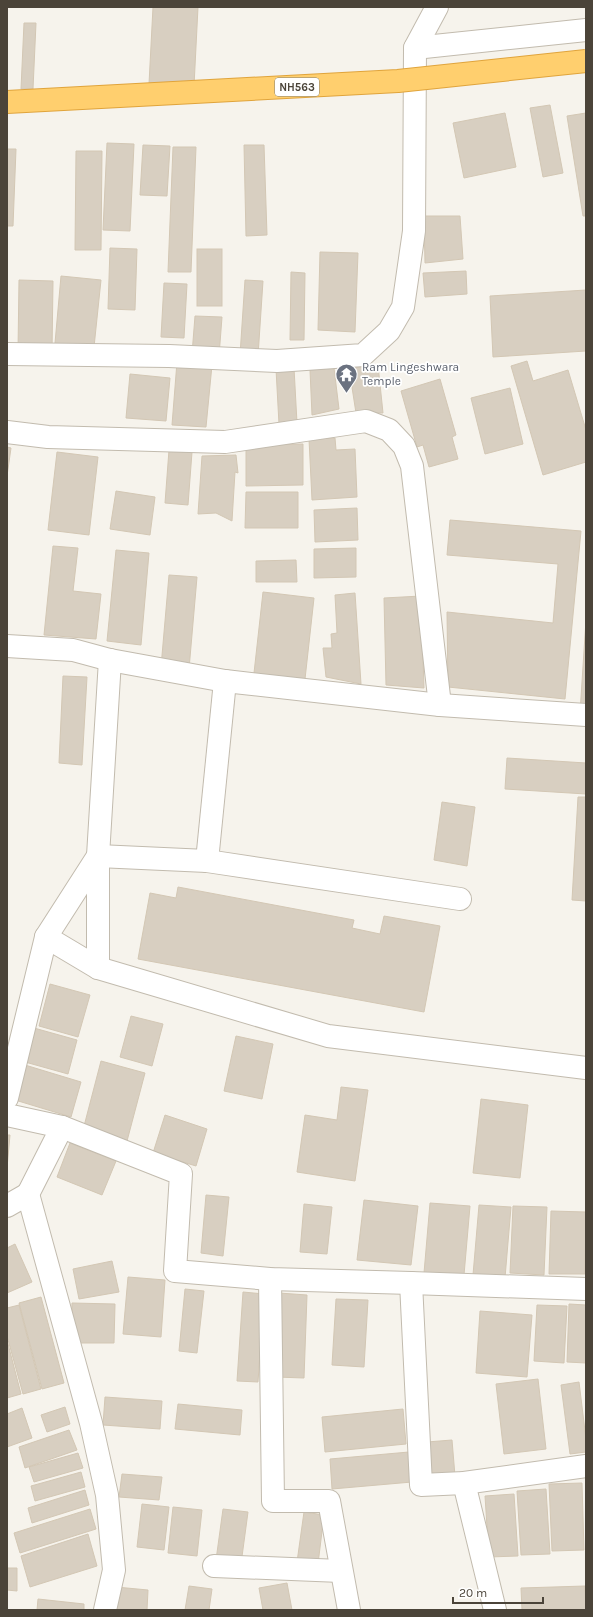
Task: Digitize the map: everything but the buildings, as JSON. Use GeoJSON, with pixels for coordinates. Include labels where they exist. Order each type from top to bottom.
{"type":"FeatureCollection","features":[{"type":"Feature","properties":{"kind":"highway","name":"NH563"},"geometry":{"type":"LineString","coordinates":[[7,102],[398,81],[586,61]]}},
{"type":"Feature","properties":{"kind":"street"},"geometry":{"type":"LineString","coordinates":[[7,354],[169,356],[277,361],[363,355],[389,331],[402,307],[414,231],[415,48],[437,7]]}},
{"type":"Feature","properties":{"kind":"street"},"geometry":{"type":"LineString","coordinates":[[415,48],[586,30]]}},
{"type":"Feature","properties":{"kind":"street"},"geometry":{"type":"LineString","coordinates":[[7,432],[48,437],[225,442],[366,421],[389,430],[404,446],[412,466],[440,705]]}},
{"type":"Feature","properties":{"kind":"street"},"geometry":{"type":"LineString","coordinates":[[7,646],[73,650],[110,660],[225,681],[440,705],[586,715]]}},
{"type":"Feature","properties":{"kind":"street"},"geometry":{"type":"LineString","coordinates":[[98,968],[98,856],[110,660]]}},
{"type":"Feature","properties":{"kind":"street"},"geometry":{"type":"LineString","coordinates":[[207,861],[225,681]]}},
{"type":"Feature","properties":{"kind":"street"},"geometry":{"type":"LineString","coordinates":[[98,856],[207,861],[460,899]]}},
{"type":"Feature","properties":{"kind":"street"},"geometry":{"type":"LineString","coordinates":[[7,1098],[46,937],[98,856]]}},
{"type":"Feature","properties":{"kind":"street"},"geometry":{"type":"LineString","coordinates":[[46,937],[98,968],[328,1036],[586,1068]]}},
{"type":"Feature","properties":{"kind":"street"},"geometry":{"type":"LineString","coordinates":[[7,1115],[62,1127],[181,1174],[175,1271],[270,1279],[586,1289]]}},
{"type":"Feature","properties":{"kind":"street"},"geometry":{"type":"LineString","coordinates":[[7,1206],[28,1194],[62,1127]]}},
{"type":"Feature","properties":{"kind":"street"},"geometry":{"type":"LineString","coordinates":[[28,1194],[91,1422],[107,1495],[114,1570],[105,1610]]}},
{"type":"Feature","properties":{"kind":"street"},"geometry":{"type":"LineString","coordinates":[[270,1279],[272,1501],[329,1501],[349,1610]]}},
{"type":"Feature","properties":{"kind":"street"},"geometry":{"type":"LineString","coordinates":[[411,1283],[421,1485],[464,1483],[586,1466]]}},
{"type":"Feature","properties":{"kind":"street"},"geometry":{"type":"LineString","coordinates":[[464,1483],[495,1610]]}},
{"type":"Feature","properties":{"kind":"street"},"geometry":{"type":"LineString","coordinates":[[214,1566],[341,1571]]}},
{"type":"Feature","properties":{"kind":"place","name":"Ram Lingeshwara Temple"},"geometry":{"type":"Point","coordinates":[347,394]}}]}
